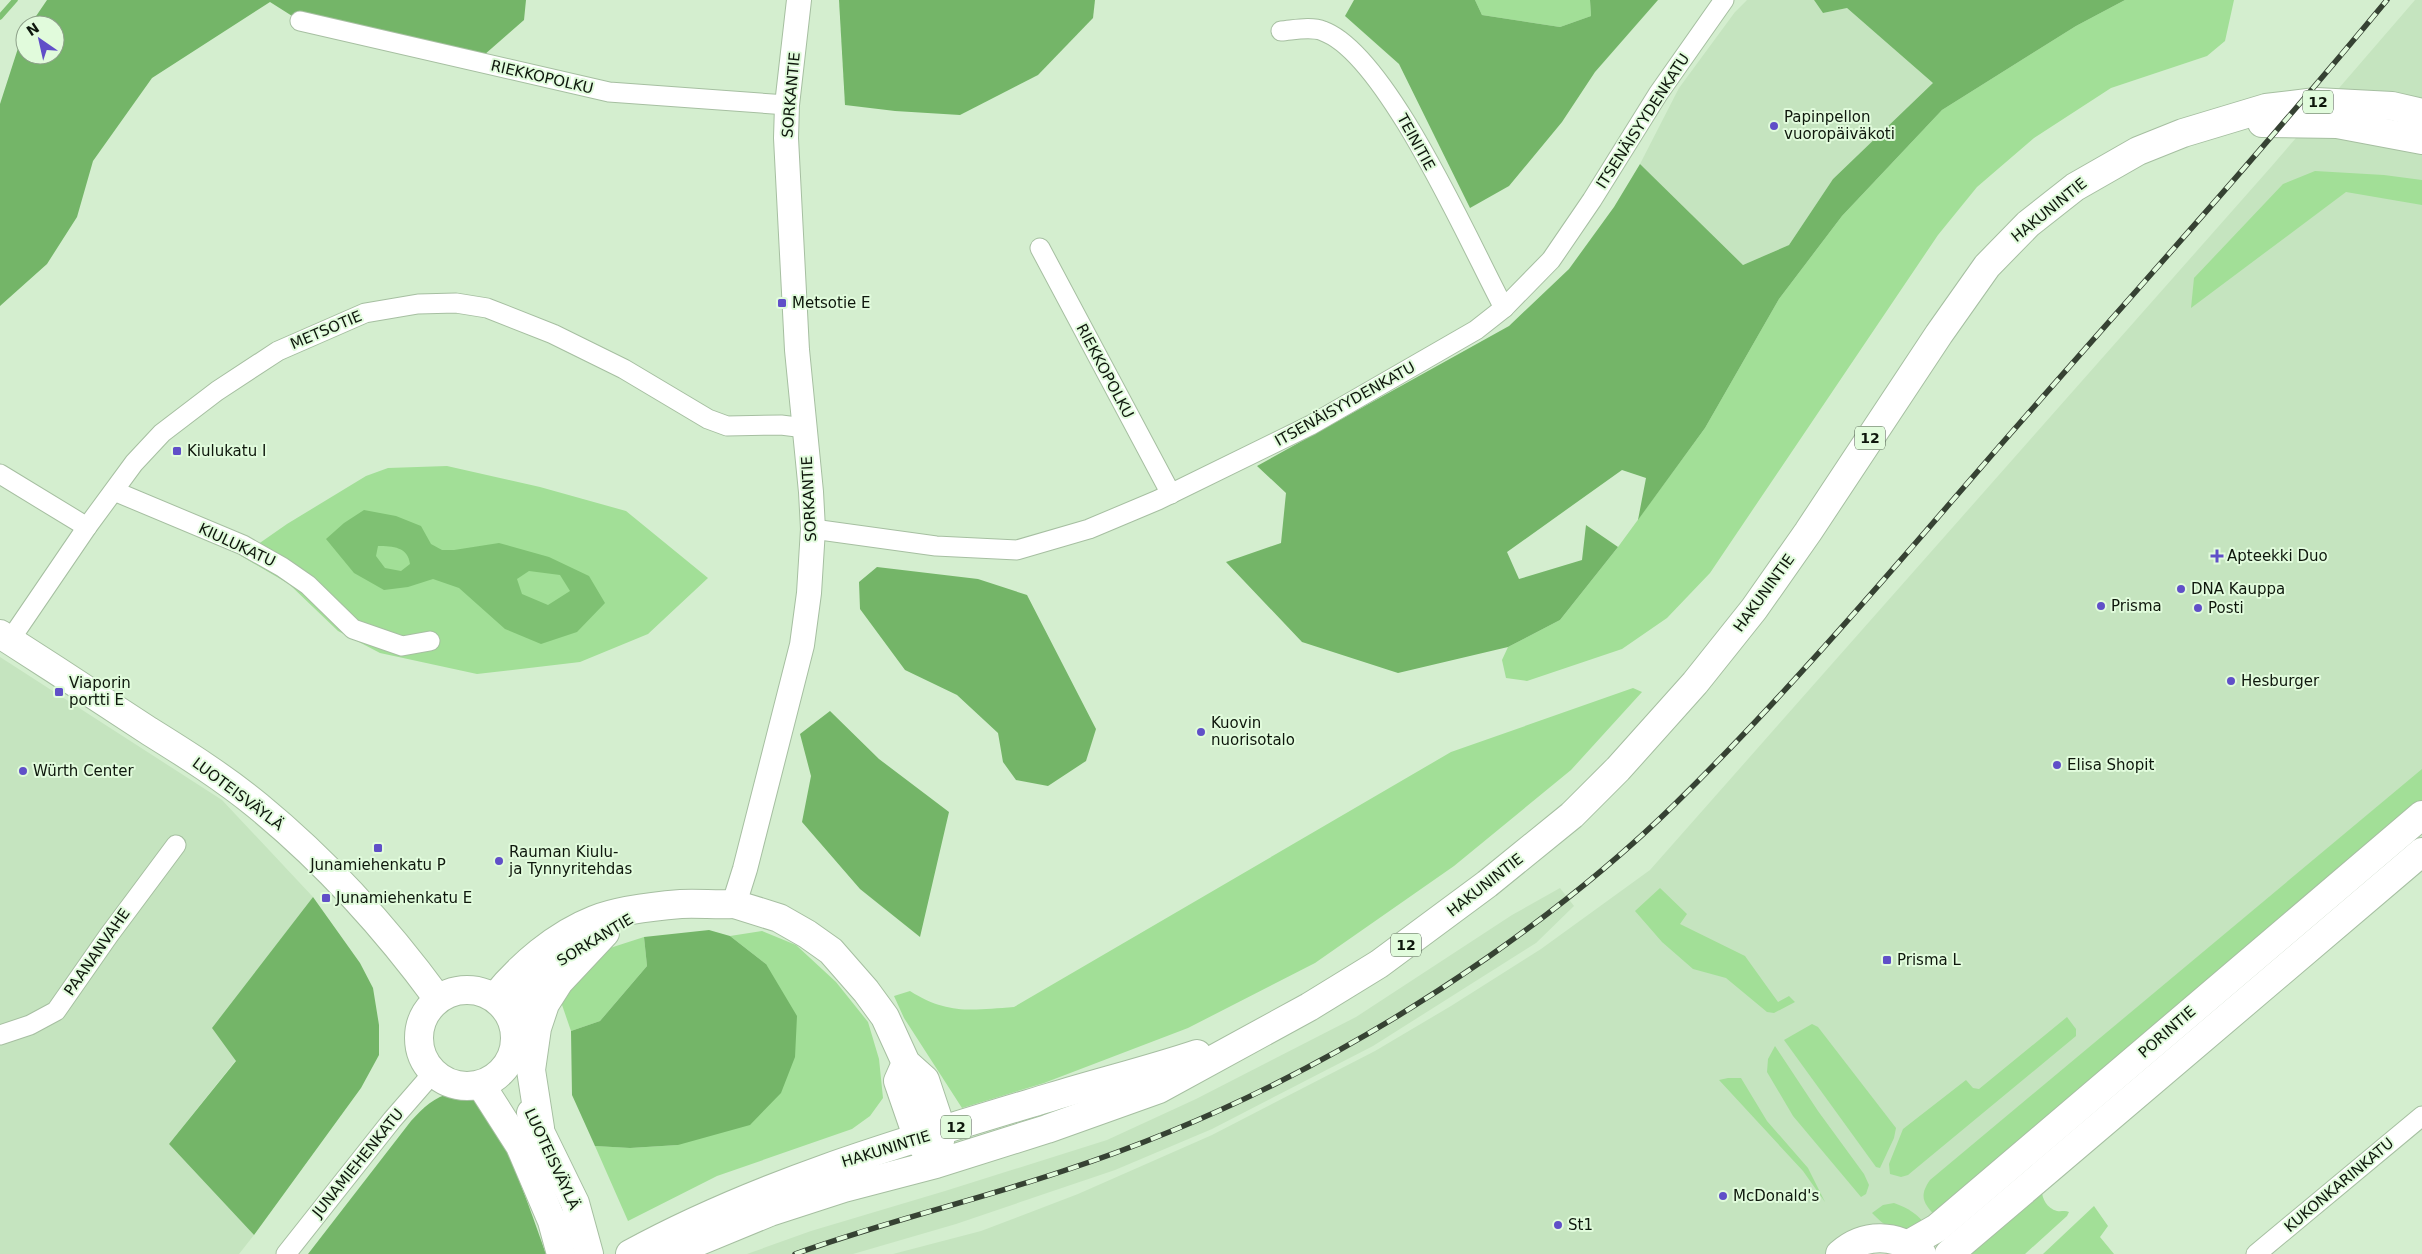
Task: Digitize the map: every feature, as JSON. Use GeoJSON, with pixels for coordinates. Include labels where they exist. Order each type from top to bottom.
{"type":"FeatureCollection","features":[{"type":"Feature","properties":{"kind":"main road","name":"HAKUNINTIE"},"geometry":{"type":"LineString","coordinates":[[630,1254],[661,1248],[844,1188],[936,1164],[1047,1129],[1159,1089],[1265,1032],[1379,964],[1537,844],[1572,814],[1618,769],[1689,690],[1754,609],[1987,266],[2007,244],[2050,206],[2103,169],[2138,151],[2216,122],[2266,108],[2316,102],[2392,106],[2422,113]]}},
{"type":"Feature","properties":{"kind":"main road","name":"HAKUNINTIE"},"geometry":{"type":"LineString","coordinates":[[2216,122],[2337,124],[2422,140]]}},
{"type":"Feature","properties":{"kind":"main road","name":"LUOTEISVÄYLÄ"},"geometry":{"type":"LineString","coordinates":[[3,643],[191,758],[256,805],[297,840],[341,884],[406,957],[438,999]]}},
{"type":"Feature","properties":{"kind":"main road","name":"PORINTIE"},"geometry":{"type":"LineString","coordinates":[[1915,1249],[1937,1228],[2422,816]]}},
{"type":"Feature","properties":{"kind":"main road","name":"PORINTIE"},"geometry":{"type":"LineString","coordinates":[[1949,1254],[2422,852]]}},
{"type":"Feature","properties":{"kind":"main road","name":"SORKANTIE"},"geometry":{"type":"LineString","coordinates":[[495,997],[512,976],[554,943],[594,920],[648,908],[682,904],[734,904]]}},
{"type":"Feature","properties":{"kind":"main road"},"geometry":{"type":"LineString","coordinates":[[734,904],[779,918],[807,934],[831,951],[866,991],[885,1017],[906,1063],[925,1080],[930,1135],[936,1164]]}},
{"type":"Feature","properties":{"kind":"main road","name":"SORKANTIE"},"geometry":{"type":"LineString","coordinates":[[514,1025],[530,991],[550,967],[648,908]]}},
{"type":"Feature","properties":{"kind":"main road"},"geometry":{"type":"LineString","coordinates":[[540,1128],[531,1070],[536,1028],[545,1004],[559,982],[605,933]]}},
{"type":"Feature","properties":{"kind":"main road"},"geometry":{"type":"LineString","coordinates":[[465,990],[482,992],[495,997],[512,1015],[514,1025],[513,1051],[506,1069],[481,1085],[468,1087],[449,1085],[432,1074],[425,1064],[419,1048],[420,1025],[425,1014],[438,999],[465,990]]}},
{"type":"Feature","properties":{"kind":"main road","name":"HAKUNINTIE"},"geometry":{"type":"LineString","coordinates":[[661,1248],[814,1171],[1052,1096],[1171,1063],[1265,1032]]}},
{"type":"Feature","properties":{"kind":"main road","name":"LUOTEISVÄYLÄ"},"geometry":{"type":"LineString","coordinates":[[506,1069],[540,1128],[575,1203],[589,1254]]}},
{"type":"Feature","properties":{"kind":"main road","name":"LUOTEISVÄYLÄ"},"geometry":{"type":"LineString","coordinates":[[481,1085],[520,1146],[552,1221],[561,1254]]}},
{"type":"Feature","properties":{"kind":"main road"},"geometry":{"type":"LineString","coordinates":[[1840,1254],[1859,1241],[1878,1237],[1894,1239],[1915,1249]]}},
{"type":"Feature","properties":{"kind":"street","name":"SORKANTIE"},"geometry":{"type":"LineString","coordinates":[[734,904],[745,869],[802,645],[809,593],[813,529],[797,350],[786,138],[787,105],[799,0]]}},
{"type":"Feature","properties":{"kind":"street","name":"ITSENÄISYYDENKATU"},"geometry":{"type":"LineString","coordinates":[[813,529],[936,546],[1017,550],[1089,529],[1171,494],[1311,425],[1476,330],[1504,308],[1551,260],[1592,200],[1658,94],[1724,0]]}},
{"type":"Feature","properties":{"kind":"street","name":"RIEKKOPOLKU"},"geometry":{"type":"LineString","coordinates":[[300,21],[609,92],[787,105]]}},
{"type":"Feature","properties":{"kind":"street","name":"TEINITIE"},"geometry":{"type":"LineString","coordinates":[[1282,31],[1301,29],[1323,31],[1357,56],[1375,77],[1393,100],[1412,134],[1504,308]]}},
{"type":"Feature","properties":{"kind":"street","name":"RIEKKOPOLKU"},"geometry":{"type":"LineString","coordinates":[[1040,248],[1171,494]]}},
{"type":"Feature","properties":{"kind":"street","name":"METSOTIE"},"geometry":{"type":"LineString","coordinates":[[3,643],[134,463],[162,433],[217,391],[278,351],[365,313],[418,304],[456,303],[486,308],[553,334],[624,369],[708,419],[727,426],[781,425],[805,428]]}},
{"type":"Feature","properties":{"kind":"street"},"geometry":{"type":"LineString","coordinates":[[0,474],[87,527]]}},
{"type":"Feature","properties":{"kind":"street","name":"KIULUKATU"},"geometry":{"type":"LineString","coordinates":[[114,491],[243,545],[282,566],[308,585],[353,629],[402,646],[430,641]]}},
{"type":"Feature","properties":{"kind":"street","name":"PAANANVAHE"},"geometry":{"type":"LineString","coordinates":[[0,1035],[30,1025],[56,1011],[109,935],[176,845]]}},
{"type":"Feature","properties":{"kind":"street","name":"JUNAMIEHENKATU"},"geometry":{"type":"LineString","coordinates":[[286,1254],[392,1120],[432,1074]]}},
{"type":"Feature","properties":{"kind":"street","name":"KUKONKARINKATU"},"geometry":{"type":"LineString","coordinates":[[2256,1254],[2422,1116]]}},
{"type":"Feature","properties":{"kind":"shaded area"},"geometry":{"type":"Polygon","coordinates":[[[47,0],[526,0],[524,20],[476,62],[300,21],[270,2],[152,78],[93,161],[77,217],[47,264],[0,306],[0,104],[15,58],[15,65],[65,65],[65,15],[37,15],[47,0]]]}},
{"type":"Feature","properties":{"kind":"shaded area"},"geometry":{"type":"Polygon","coordinates":[[[839,0],[1095,0],[1093,18],[1038,75],[960,115],[895,111],[845,105],[839,0]]]}},
{"type":"Feature","properties":{"kind":"shaded area"},"geometry":{"type":"Polygon","coordinates":[[[1354,0],[1475,0],[1482,15],[1560,27],[1591,16],[1590,0],[1658,0],[1595,72],[1562,122],[1509,186],[1470,208],[1399,64],[1345,16],[1354,0]]]}},
{"type":"Feature","properties":{"kind":"shaded area"},"geometry":{"type":"Polygon","coordinates":[[[1475,0],[1590,0],[1591,16],[1560,27],[1482,15],[1475,0]]]}},
{"type":"Feature","properties":{"kind":"shaded area","name":"Papinpellon vuoropäiväkoti"},"geometry":{"type":"Polygon","coordinates":[[[1747,0],[1814,0],[1823,13],[1847,8],[1934,83],[1833,179],[1789,245],[1743,265],[1640,164],[1679,88],[1735,12],[1747,0]]]}},
{"type":"Feature","properties":{"kind":"shaded area"},"geometry":{"type":"Polygon","coordinates":[[[1814,0],[2125,0],[2076,26],[1942,110],[1842,216],[1779,299],[1705,428],[1638,520],[1646,478],[1622,470],[1507,552],[1519,579],[1582,560],[1586,525],[1618,547],[1560,620],[1508,647],[1398,673],[1302,642],[1226,562],[1281,543],[1286,493],[1257,466],[1509,326],[1569,269],[1614,207],[1640,164],[1743,265],[1789,245],[1833,179],[1933,83],[1847,8],[1823,13],[1814,0]]]}},
{"type":"Feature","properties":{"kind":"shaded area"},"geometry":{"type":"Polygon","coordinates":[[[2125,0],[2234,0],[2225,41],[2207,56],[2111,88],[2034,138],[1977,187],[1938,235],[1710,573],[1667,618],[1622,649],[1527,681],[1506,678],[1502,660],[1508,647],[1560,620],[1618,547],[1705,428],[1779,299],[1842,216],[1942,110],[2076,26],[2125,0]]]}},
{"type":"Feature","properties":{"kind":"shaded area"},"geometry":{"type":"Polygon","coordinates":[[[2415,0],[2422,0],[2422,805],[1937,1218],[1892,1230],[1874,1225],[1847,1232],[1831,1245],[1826,1254],[893,1254],[981,1231],[1078,1194],[1212,1135],[1375,1051],[1451,1006],[1541,949],[1650,870],[2271,167],[2415,0]]]}},
{"type":"Feature","properties":{"kind":"shaded area"},"geometry":{"type":"Polygon","coordinates":[[[2315,171],[2384,175],[2422,180],[2422,205],[2346,192],[2191,308],[2194,278],[2283,184],[2315,171]]]}},
{"type":"Feature","properties":{"kind":"shaded area"},"geometry":{"type":"Polygon","coordinates":[[[447,466],[540,487],[626,511],[708,578],[648,634],[580,662],[477,674],[380,653],[338,631],[289,584],[241,556],[287,524],[366,476],[388,468],[447,466]]]}},
{"type":"Feature","properties":{"kind":"shaded area"},"geometry":{"type":"Polygon","coordinates":[[[364,510],[396,516],[421,526],[431,544],[442,550],[499,543],[549,557],[589,576],[605,603],[577,632],[541,644],[505,629],[459,588],[433,579],[408,587],[384,590],[354,573],[326,539],[344,523],[364,510]],[[378,546],[376,556],[385,568],[401,571],[410,564],[409,558],[403,551],[389,546],[378,546]],[[529,571],[517,579],[522,594],[548,605],[570,591],[560,575],[529,571]]]}},
{"type":"Feature","properties":{"kind":"shaded area"},"geometry":{"type":"Polygon","coordinates":[[[877,567],[978,579],[1027,595],[1096,729],[1086,761],[1048,786],[1016,780],[1003,762],[998,733],[957,695],[905,670],[860,609],[859,582],[877,567]]]}},
{"type":"Feature","properties":{"kind":"shaded area"},"geometry":{"type":"Polygon","coordinates":[[[0,657],[222,800],[313,897],[213,1028],[236,1060],[169,1144],[254,1235],[239,1254],[0,1254],[0,657]]]}},
{"type":"Feature","properties":{"kind":"shaded area"},"geometry":{"type":"Polygon","coordinates":[[[1633,688],[1642,692],[1571,770],[1454,866],[1315,963],[1188,1028],[1044,1083],[962,1108],[904,1018],[894,996],[910,991],[936,1004],[960,1009],[1014,1007],[1451,752],[1633,688]]]}},
{"type":"Feature","properties":{"kind":"shaded area"},"geometry":{"type":"Polygon","coordinates":[[[830,711],[879,759],[949,812],[920,937],[860,889],[802,822],[811,776],[800,734],[830,711]]]}},
{"type":"Feature","properties":{"kind":"shaded area"},"geometry":{"type":"Polygon","coordinates":[[[2422,769],[2422,805],[1937,1218],[1924,1200],[1924,1191],[1930,1180],[2422,769]]]}},
{"type":"Feature","properties":{"kind":"shaded area"},"geometry":{"type":"Polygon","coordinates":[[[1560,888],[1574,906],[1536,943],[1373,1046],[1212,1129],[1115,1170],[956,1224],[853,1254],[747,1254],[811,1231],[1107,1140],[1196,1099],[1356,1017],[1512,915],[1560,888]]]}},
{"type":"Feature","properties":{"kind":"shaded area"},"geometry":{"type":"Polygon","coordinates":[[[1660,888],[1687,914],[1680,924],[1745,956],[1778,1002],[1789,996],[1795,1002],[1774,1013],[1767,1012],[1726,978],[1693,969],[1662,942],[1635,911],[1660,888]]]}},
{"type":"Feature","properties":{"kind":"shaded area"},"geometry":{"type":"Polygon","coordinates":[[[313,897],[360,963],[373,988],[379,1025],[379,1055],[361,1088],[254,1235],[169,1144],[236,1061],[212,1028],[313,897]]]}},
{"type":"Feature","properties":{"kind":"shaded area"},"geometry":{"type":"Polygon","coordinates":[[[709,930],[730,936],[766,964],[797,1016],[795,1057],[781,1093],[750,1125],[678,1145],[630,1148],[595,1146],[572,1095],[571,1031],[600,1021],[647,966],[644,937],[709,930]]]}},
{"type":"Feature","properties":{"kind":"shaded area"},"geometry":{"type":"Polygon","coordinates":[[[762,931],[796,945],[836,982],[868,1022],[879,1059],[883,1098],[870,1116],[852,1129],[717,1176],[628,1221],[595,1146],[630,1148],[678,1145],[766,964],[730,936],[762,931]]]}},
{"type":"Feature","properties":{"kind":"shaded area"},"geometry":{"type":"Polygon","coordinates":[[[644,937],[647,966],[600,1021],[571,1031],[561,1002],[572,981],[610,948],[644,937]]]}},
{"type":"Feature","properties":{"kind":"shaded area"},"geometry":{"type":"Polygon","coordinates":[[[2067,1017],[2076,1029],[2076,1036],[1908,1175],[1901,1177],[1890,1174],[1889,1164],[1903,1129],[1966,1080],[1973,1088],[1979,1089],[2067,1017]]]}},
{"type":"Feature","properties":{"kind":"shaded area"},"geometry":{"type":"Polygon","coordinates":[[[1812,1024],[1818,1027],[1896,1128],[1894,1138],[1880,1168],[1876,1167],[1784,1040],[1812,1024]]]}},
{"type":"Feature","properties":{"kind":"shaded area"},"geometry":{"type":"Polygon","coordinates":[[[1775,1046],[1818,1111],[1864,1174],[1869,1185],[1866,1194],[1861,1197],[1793,1116],[1767,1072],[1768,1059],[1775,1046]]]}},
{"type":"Feature","properties":{"kind":"shaded area"},"geometry":{"type":"Polygon","coordinates":[[[1741,1078],[1767,1121],[1808,1168],[1825,1202],[1803,1171],[1719,1080],[1741,1078]]]}},
{"type":"Feature","properties":{"kind":"shaded area"},"geometry":{"type":"Polygon","coordinates":[[[452,1093],[471,1097],[482,1107],[493,1124],[514,1169],[546,1254],[308,1254],[411,1121],[430,1103],[452,1093]]]}},
{"type":"Feature","properties":{"kind":"shaded area"},"geometry":{"type":"Polygon","coordinates":[[[2042,1188],[2042,1195],[2047,1205],[2053,1210],[2069,1212],[2067,1216],[2025,1254],[1970,1254],[1967,1250],[2042,1188]]]}},
{"type":"Feature","properties":{"kind":"shaded area"},"geometry":{"type":"Polygon","coordinates":[[[1894,1203],[1912,1212],[1926,1226],[1909,1230],[1896,1230],[1879,1220],[1872,1213],[1883,1205],[1894,1203]]]}},
{"type":"Feature","properties":{"kind":"shaded area"},"geometry":{"type":"Polygon","coordinates":[[[2094,1206],[2108,1226],[2100,1237],[2114,1254],[2043,1254],[2094,1206]]]}},
{"type":"Feature","properties":{"kind":"waterway"},"geometry":{"type":"LineString","coordinates":[[0,17],[15,0]]}},
{"type":"Feature","properties":{"kind":"railway"},"geometry":{"type":"LineString","coordinates":[[795,1254],[828,1242],[1030,1182],[1090,1162],[1223,1109],[1275,1084],[1381,1026],[1486,959],[1537,922],[1632,844],[1675,804],[1761,716],[1884,580],[2245,167],[2387,0]]}},
{"type":"Feature","properties":{"kind":"place","name":"Papinpellon vuoropäiväkoti"},"geometry":{"type":"Point","coordinates":[1774,126]}},
{"type":"Feature","properties":{"kind":"place","name":"Metsotie E"},"geometry":{"type":"Point","coordinates":[782,303]}},
{"type":"Feature","properties":{"kind":"place","name":"Kiulukatu I"},"geometry":{"type":"Point","coordinates":[177,451]}},
{"type":"Feature","properties":{"kind":"place","name":"Apteekki Duo"},"geometry":{"type":"Point","coordinates":[2217,556]}},
{"type":"Feature","properties":{"kind":"place","name":"DNA Kauppa"},"geometry":{"type":"Point","coordinates":[2181,589]}},
{"type":"Feature","properties":{"kind":"place","name":"Prisma"},"geometry":{"type":"Point","coordinates":[2101,606]}},
{"type":"Feature","properties":{"kind":"place","name":"Posti"},"geometry":{"type":"Point","coordinates":[2198,608]}},
{"type":"Feature","properties":{"kind":"place","name":"Hesburger"},"geometry":{"type":"Point","coordinates":[2231,681]}},
{"type":"Feature","properties":{"kind":"place","name":"Viaporin portti E"},"geometry":{"type":"Point","coordinates":[59,692]}},
{"type":"Feature","properties":{"kind":"place","name":"Kuovin nuorisotalo"},"geometry":{"type":"Point","coordinates":[1201,732]}},
{"type":"Feature","properties":{"kind":"place","name":"Elisa Shopit"},"geometry":{"type":"Point","coordinates":[2057,765]}},
{"type":"Feature","properties":{"kind":"place","name":"Würth Center"},"geometry":{"type":"Point","coordinates":[23,771]}},
{"type":"Feature","properties":{"kind":"place","name":"Junamiehenkatu P"},"geometry":{"type":"Point","coordinates":[378,848]}},
{"type":"Feature","properties":{"kind":"place","name":"Rauman Kiulu- ja Tynnyritehdas"},"geometry":{"type":"Point","coordinates":[499,861]}},
{"type":"Feature","properties":{"kind":"place","name":"Junamiehenkatu E"},"geometry":{"type":"Point","coordinates":[326,898]}},
{"type":"Feature","properties":{"kind":"place","name":"Prisma L"},"geometry":{"type":"Point","coordinates":[1887,960]}},
{"type":"Feature","properties":{"kind":"place","name":"McDonald's"},"geometry":{"type":"Point","coordinates":[1723,1196]}},
{"type":"Feature","properties":{"kind":"place","name":"St1"},"geometry":{"type":"Point","coordinates":[1558,1225]}}]}
